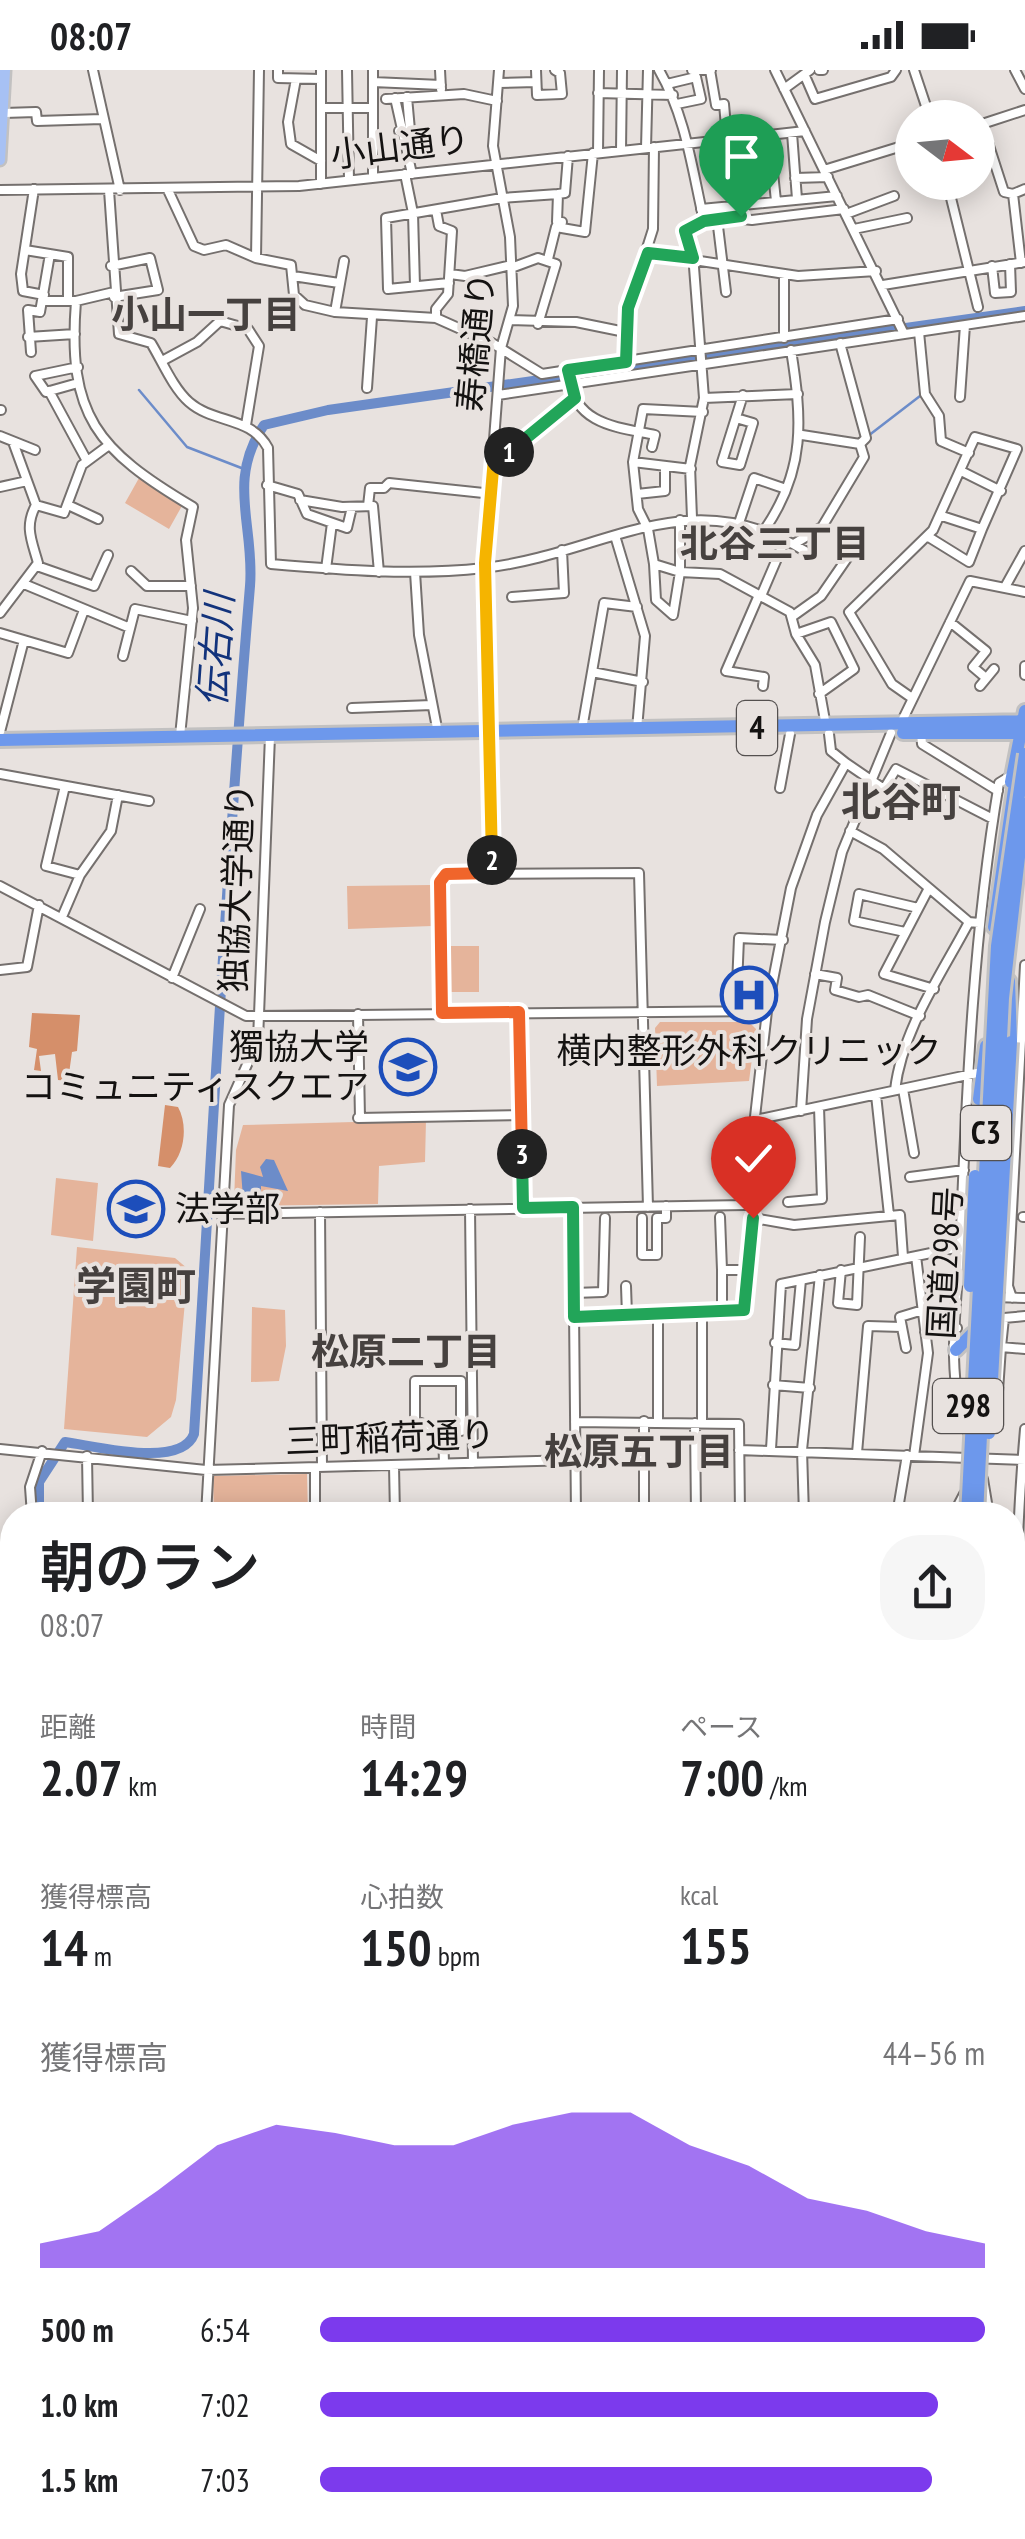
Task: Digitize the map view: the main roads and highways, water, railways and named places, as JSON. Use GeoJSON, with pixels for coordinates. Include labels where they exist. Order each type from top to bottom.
{"type":"FeatureCollection","features":[{"type":"Feature","properties":{"kind":"highway","name":"4"},"geometry":{"type":"LineString","coordinates":[[895,729],[921,733],[1024,724]]}},
{"type":"Feature","properties":{"kind":"highway","name":"4"},"geometry":{"type":"LineString","coordinates":[[270,740],[438,733],[491,736],[582,730],[828,730],[1024,724]]}},
{"type":"Feature","properties":{"kind":"highway","name":"国道298号"},"geometry":{"type":"LineString","coordinates":[[964,1502],[992,943],[998,866],[1024,724]]}},
{"type":"Feature","properties":{"kind":"highway","name":"4"},"geometry":{"type":"LineString","coordinates":[[0,739],[270,740],[790,734],[828,730]]}},
{"type":"Feature","properties":{"kind":"highway","name":"4"},"geometry":{"type":"LineString","coordinates":[[0,739],[180,736],[239,740]]}},
{"type":"Feature","properties":{"kind":"highway","name":"C3"},"geometry":{"type":"LineString","coordinates":[[966,1502],[997,946],[1025,754]]}},
{"type":"Feature","properties":{"kind":"highway","name":"C3"},"geometry":{"type":"LineString","coordinates":[[981,1502],[1005,979],[1025,804]]}},
{"type":"Feature","properties":{"kind":"highway","name":"国道298号"},"geometry":{"type":"LineString","coordinates":[[981,1502],[1009,981],[1025,835]]}},
{"type":"Feature","properties":{"kind":"highway"},"geometry":{"type":"LineString","coordinates":[[1012,946],[1025,858]]}},
{"type":"Feature","properties":{"kind":"highway"},"geometry":{"type":"LineString","coordinates":[[981,1502],[994,1385],[1011,1042],[1009,981]]}},
{"type":"Feature","properties":{"kind":"highway"},"geometry":{"type":"LineString","coordinates":[[972,1413],[969,1302],[979,1099],[986,1046]]}},
{"type":"Feature","properties":{"kind":"highway"},"geometry":{"type":"LineString","coordinates":[[956,1350],[972,1334]]}},
{"type":"Feature","properties":{"kind":"main road"},"geometry":{"type":"LineString","coordinates":[[0,160],[5,70]]}},
{"type":"Feature","properties":{"kind":"water"},"geometry":{"type":"Polygon","coordinates":[[[266,1159],[274,1160],[288,1191],[261,1186],[261,1194],[277,1202],[243,1198],[241,1171],[263,1177],[260,1167],[266,1159]]]}},
{"type":"Feature","properties":{"kind":"waterway","name":"伝右川"},"geometry":{"type":"LineString","coordinates":[[39,1502],[39,1482],[65,1442],[156,1453],[186,1445],[194,1434],[250,586],[244,485],[246,465],[264,425],[328,410],[1025,311]]}},
{"type":"Feature","properties":{"kind":"waterway"},"geometry":{"type":"LineString","coordinates":[[139,390],[187,447],[244,469]]}},
{"type":"Feature","properties":{"kind":"waterway"},"geometry":{"type":"LineString","coordinates":[[868,436],[920,396]]}},
{"type":"Feature","properties":{"kind":"place","name":"横内整形外科クリニック"},"geometry":{"type":"Point","coordinates":[749,995]}},
{"type":"Feature","properties":{"kind":"place","name":"獨協大学 コミュニティスクエア"},"geometry":{"type":"Point","coordinates":[408,1067]}},
{"type":"Feature","properties":{"kind":"place","name":"法学部"},"geometry":{"type":"Point","coordinates":[136,1209]}},
{"type":"Feature","properties":{"kind":"district","name":"小山一丁目"},"geometry":{"type":"Point","coordinates":[206,315]}},
{"type":"Feature","properties":{"kind":"district","name":"北谷三丁目"},"geometry":{"type":"Point","coordinates":[775,544]}},
{"type":"Feature","properties":{"kind":"district","name":"北谷町"},"geometry":{"type":"Point","coordinates":[901,802]}},
{"type":"Feature","properties":{"kind":"district","name":"学園町"},"geometry":{"type":"Point","coordinates":[136,1286]}},
{"type":"Feature","properties":{"kind":"district","name":"松原二丁目"},"geometry":{"type":"Point","coordinates":[406,1352]}},
{"type":"Feature","properties":{"kind":"district","name":"松原五丁目"},"geometry":{"type":"Point","coordinates":[639,1452]}}]}
